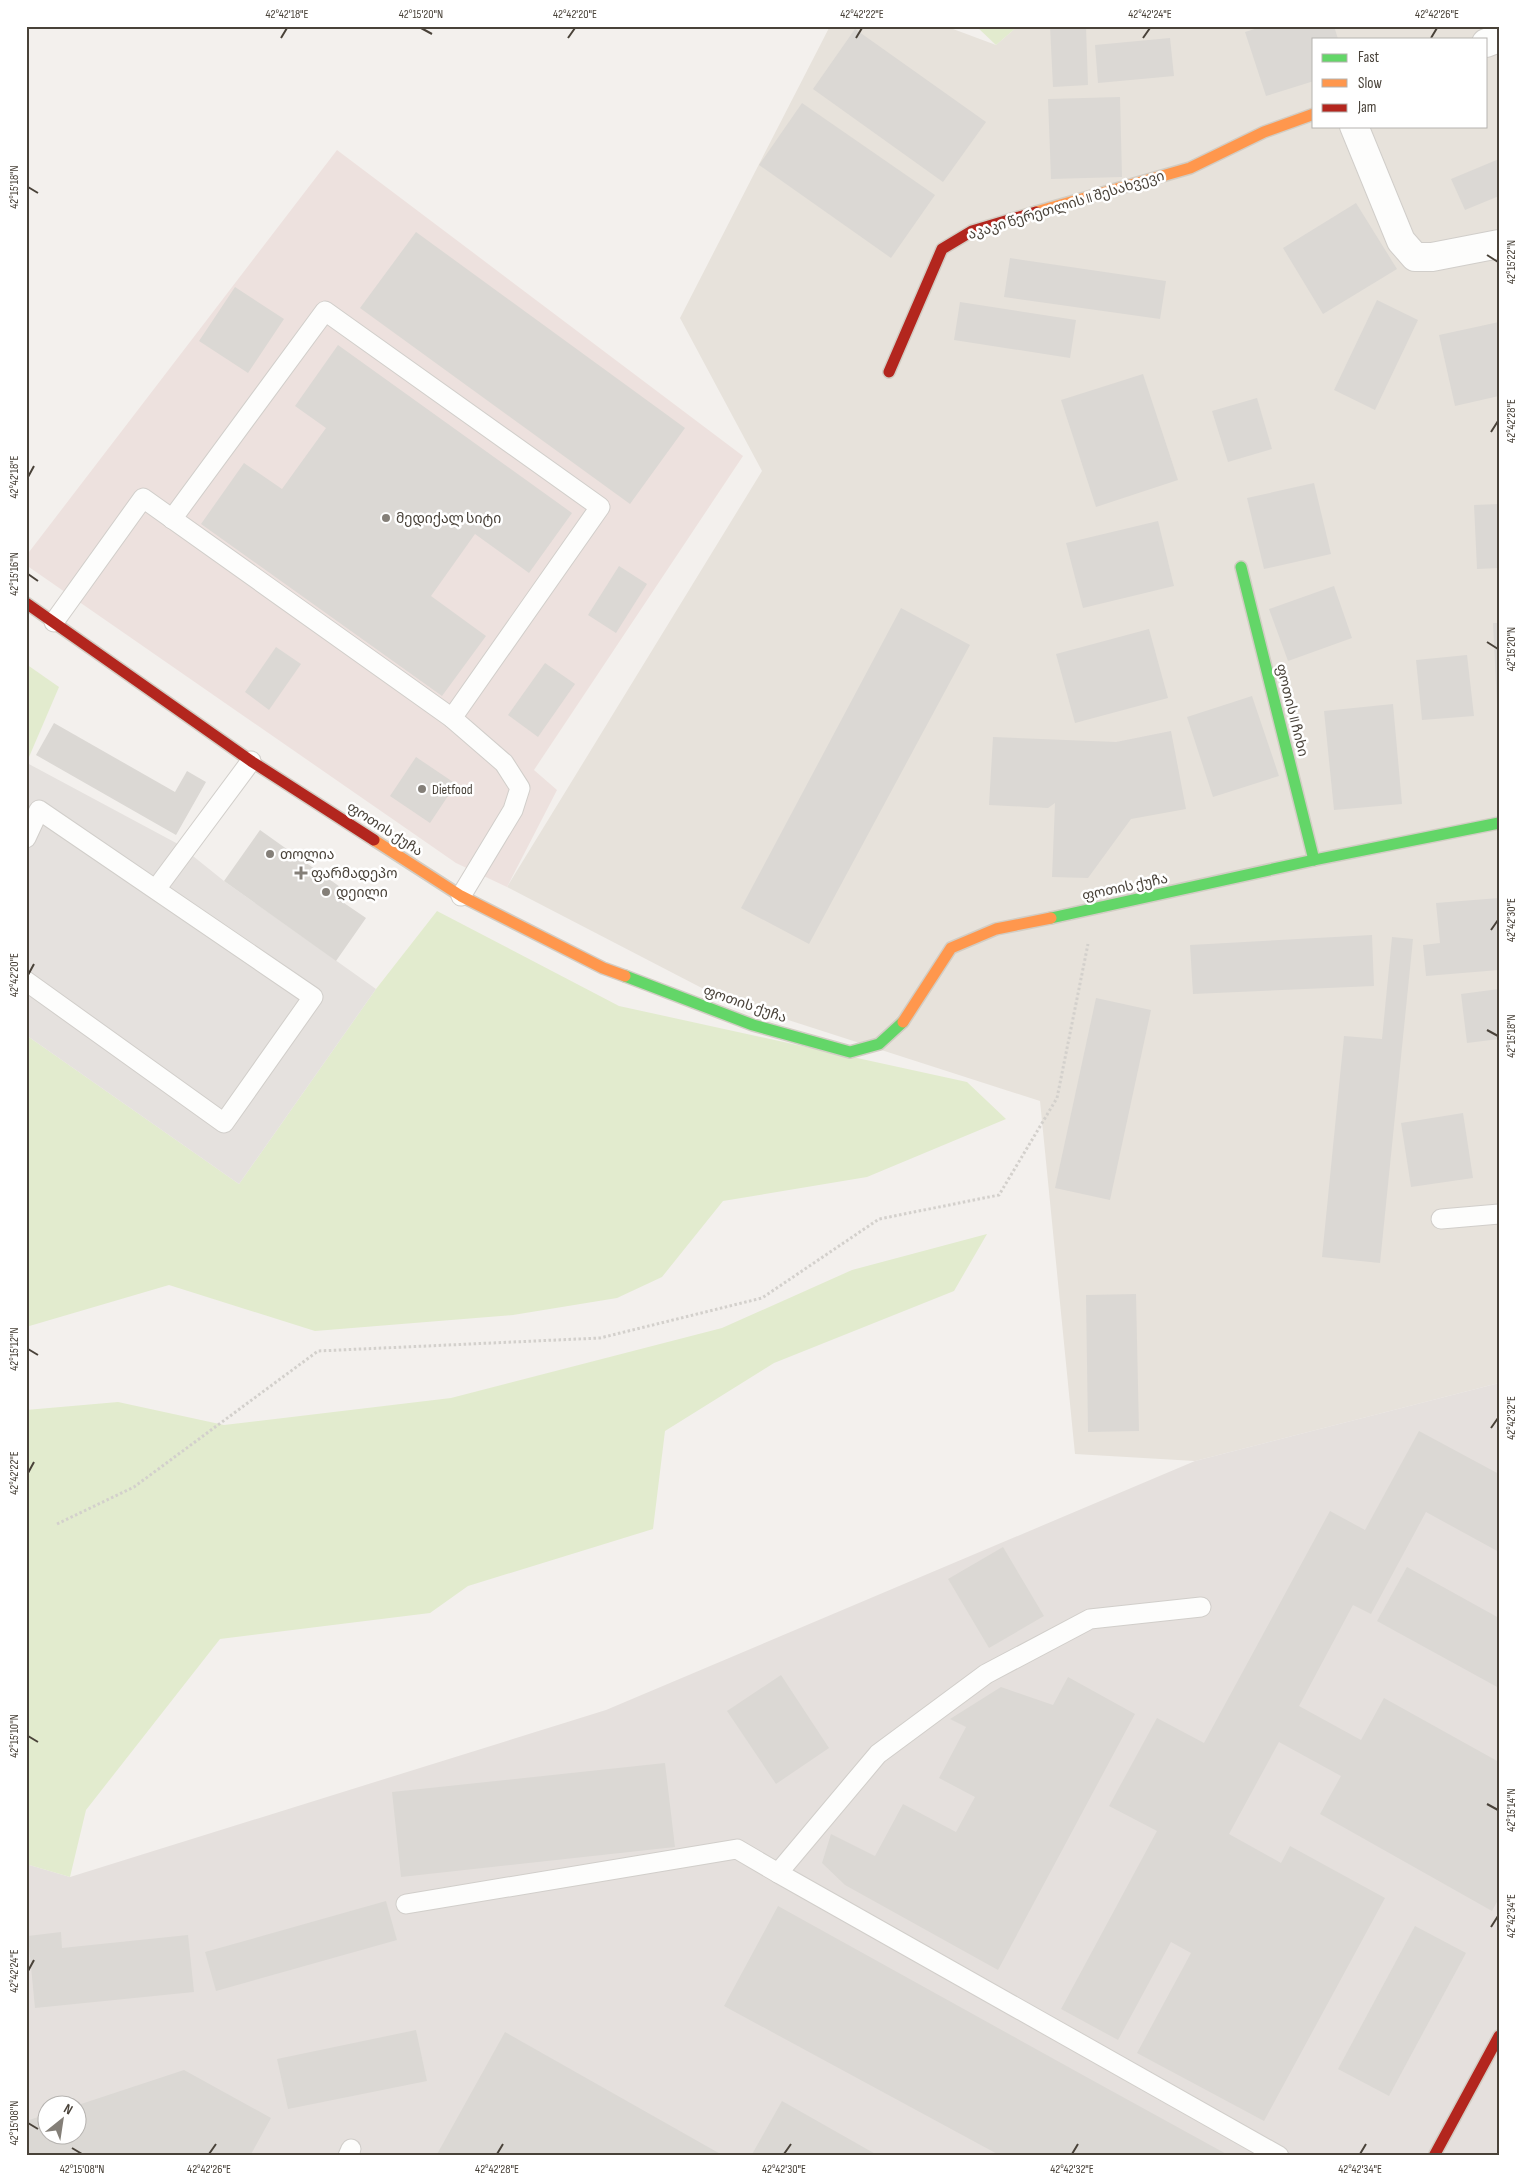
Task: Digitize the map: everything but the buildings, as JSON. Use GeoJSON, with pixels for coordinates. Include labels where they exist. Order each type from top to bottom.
{"type":"FeatureCollection","features":[{"type":"Feature","properties":{"kind":"street","name":"აკაკი წერეთლის II შესახვევი"},"geometry":{"type":"LineString","coordinates":[[889,372],[942,249],[972,231],[1190,168],[1264,132],[1312,115]]}},
{"type":"Feature","properties":{"kind":"street"},"geometry":{"type":"LineString","coordinates":[[1355,128],[1401,241],[1415,257],[1432,257],[1499,244]]}},
{"type":"Feature","properties":{"kind":"street","name":"ფოთის II ჩიხი"},"geometry":{"type":"LineString","coordinates":[[1241,567],[1314,860]]}},
{"type":"Feature","properties":{"kind":"street","name":"ფოთის ქუჩა"},"geometry":{"type":"LineString","coordinates":[[26,603],[251,761],[462,896],[603,968],[753,1025],[850,1052],[879,1044],[901,1025],[951,948],[996,929],[1096,909],[1314,860],[1499,823]]}},
{"type":"Feature","properties":{"kind":"street"},"geometry":{"type":"LineString","coordinates":[[1434,2156],[1499,2036]]}},
{"type":"Feature","properties":{"kind":"lane"},"geometry":{"type":"LineString","coordinates":[[172,519],[325,311],[341,322],[600,508],[452,718]]}},
{"type":"Feature","properties":{"kind":"lane"},"geometry":{"type":"LineString","coordinates":[[54,622],[143,498],[452,718],[504,763],[520,788],[513,810],[462,896]]}},
{"type":"Feature","properties":{"kind":"lane"},"geometry":{"type":"LineString","coordinates":[[156,889],[251,761]]}},
{"type":"Feature","properties":{"kind":"lane"},"geometry":{"type":"LineString","coordinates":[[26,838],[39,810],[313,997],[224,1123],[26,981]]}},
{"type":"Feature","properties":{"kind":"lane"},"geometry":{"type":"LineString","coordinates":[[1441,1219],[1499,1214]]}},
{"type":"Feature","properties":{"kind":"lane"},"geometry":{"type":"LineString","coordinates":[[778,1873],[878,1754],[986,1674],[1090,1619],[1201,1607]]}},
{"type":"Feature","properties":{"kind":"lane"},"geometry":{"type":"LineString","coordinates":[[406,1904],[737,1849],[1279,2156]]}},
{"type":"Feature","properties":{"kind":"path"},"geometry":{"type":"LineString","coordinates":[[57,1524],[134,1487],[318,1351],[600,1338],[762,1298],[879,1220],[999,1195],[1057,1098],[1096,909]]}},
{"type":"Feature","properties":{"kind":"shaded area"},"geometry":{"type":"Polygon","coordinates":[[[830,26],[945,26],[996,45],[1018,26],[1499,26],[1499,1383],[1195,1461],[1075,1454],[1040,1101],[723,999],[507,887],[762,471],[680,318],[830,26]]]}},
{"type":"Feature","properties":{"kind":"shaded area"},"geometry":{"type":"Polygon","coordinates":[[[337,150],[743,456],[534,770],[557,790],[507,887],[456,863],[26,565],[26,556],[337,150]]]}},
{"type":"Feature","properties":{"kind":"shaded area"},"geometry":{"type":"Polygon","coordinates":[[[27,763],[178,844],[224,881],[376,989],[239,1184],[26,1035],[27,763]]]}},
{"type":"Feature","properties":{"kind":"shaded area"},"geometry":{"type":"Polygon","coordinates":[[[1499,1383],[1499,2156],[26,2156],[26,1864],[70,1877],[606,1710],[1195,1461],[1499,1383]]]}},
{"type":"Feature","properties":{"kind":"green space"},"geometry":{"type":"Polygon","coordinates":[[[976,26],[1018,26],[996,45],[976,26]]]}},
{"type":"Feature","properties":{"kind":"green space"},"geometry":{"type":"Polygon","coordinates":[[[26,664],[59,687],[26,764],[26,664]]]}},
{"type":"Feature","properties":{"kind":"green space"},"geometry":{"type":"Polygon","coordinates":[[[437,911],[619,1006],[967,1082],[1006,1119],[867,1177],[723,1201],[662,1277],[617,1298],[513,1315],[315,1331],[169,1285],[26,1327],[26,1035],[239,1184],[376,989],[437,911]]]}},
{"type":"Feature","properties":{"kind":"green space"},"geometry":{"type":"Polygon","coordinates":[[[987,1234],[954,1291],[774,1363],[665,1431],[653,1529],[468,1586],[430,1613],[220,1639],[86,1810],[70,1877],[26,1864],[26,1410],[118,1402],[224,1425],[451,1398],[722,1328],[852,1270],[987,1234]]]}},
{"type":"Feature","properties":{"kind":"traffic: fast"},"geometry":{"type":"LineString","coordinates":[[1241,567],[1314,860]]}},
{"type":"Feature","properties":{"kind":"traffic: fast"},"geometry":{"type":"LineString","coordinates":[[1051,918],[1314,860],[1499,823]]}},
{"type":"Feature","properties":{"kind":"traffic: fast"},"geometry":{"type":"LineString","coordinates":[[625,976],[753,1025],[850,1052],[879,1044],[903,1022]]}},
{"type":"Feature","properties":{"kind":"traffic: slow"},"geometry":{"type":"LineString","coordinates":[[1036,212],[1190,168],[1264,132],[1312,115]]}},
{"type":"Feature","properties":{"kind":"traffic: slow"},"geometry":{"type":"LineString","coordinates":[[374,840],[461,896],[603,968],[625,976]]}},
{"type":"Feature","properties":{"kind":"traffic: slow"},"geometry":{"type":"LineString","coordinates":[[903,1022],[951,948],[996,929],[1051,918]]}},
{"type":"Feature","properties":{"kind":"traffic: jam"},"geometry":{"type":"LineString","coordinates":[[889,372],[942,249],[972,231],[1036,212]]}},
{"type":"Feature","properties":{"kind":"traffic: jam"},"geometry":{"type":"LineString","coordinates":[[26,603],[251,761],[374,840]]}},
{"type":"Feature","properties":{"kind":"traffic: jam"},"geometry":{"type":"LineString","coordinates":[[1434,2156],[1499,2036]]}},
{"type":"Feature","properties":{"kind":"place","name":"მედიქალ სიტი"},"geometry":{"type":"Point","coordinates":[386,518]}},
{"type":"Feature","properties":{"kind":"place","name":"Dietfood"},"geometry":{"type":"Point","coordinates":[422,789]}},
{"type":"Feature","properties":{"kind":"place","name":"თოლია"},"geometry":{"type":"Point","coordinates":[270,854]}},
{"type":"Feature","properties":{"kind":"place","name":"ფარმადეპო"},"geometry":{"type":"Point","coordinates":[301,873]}},
{"type":"Feature","properties":{"kind":"place","name":"დეილი"},"geometry":{"type":"Point","coordinates":[326,892]}}]}
